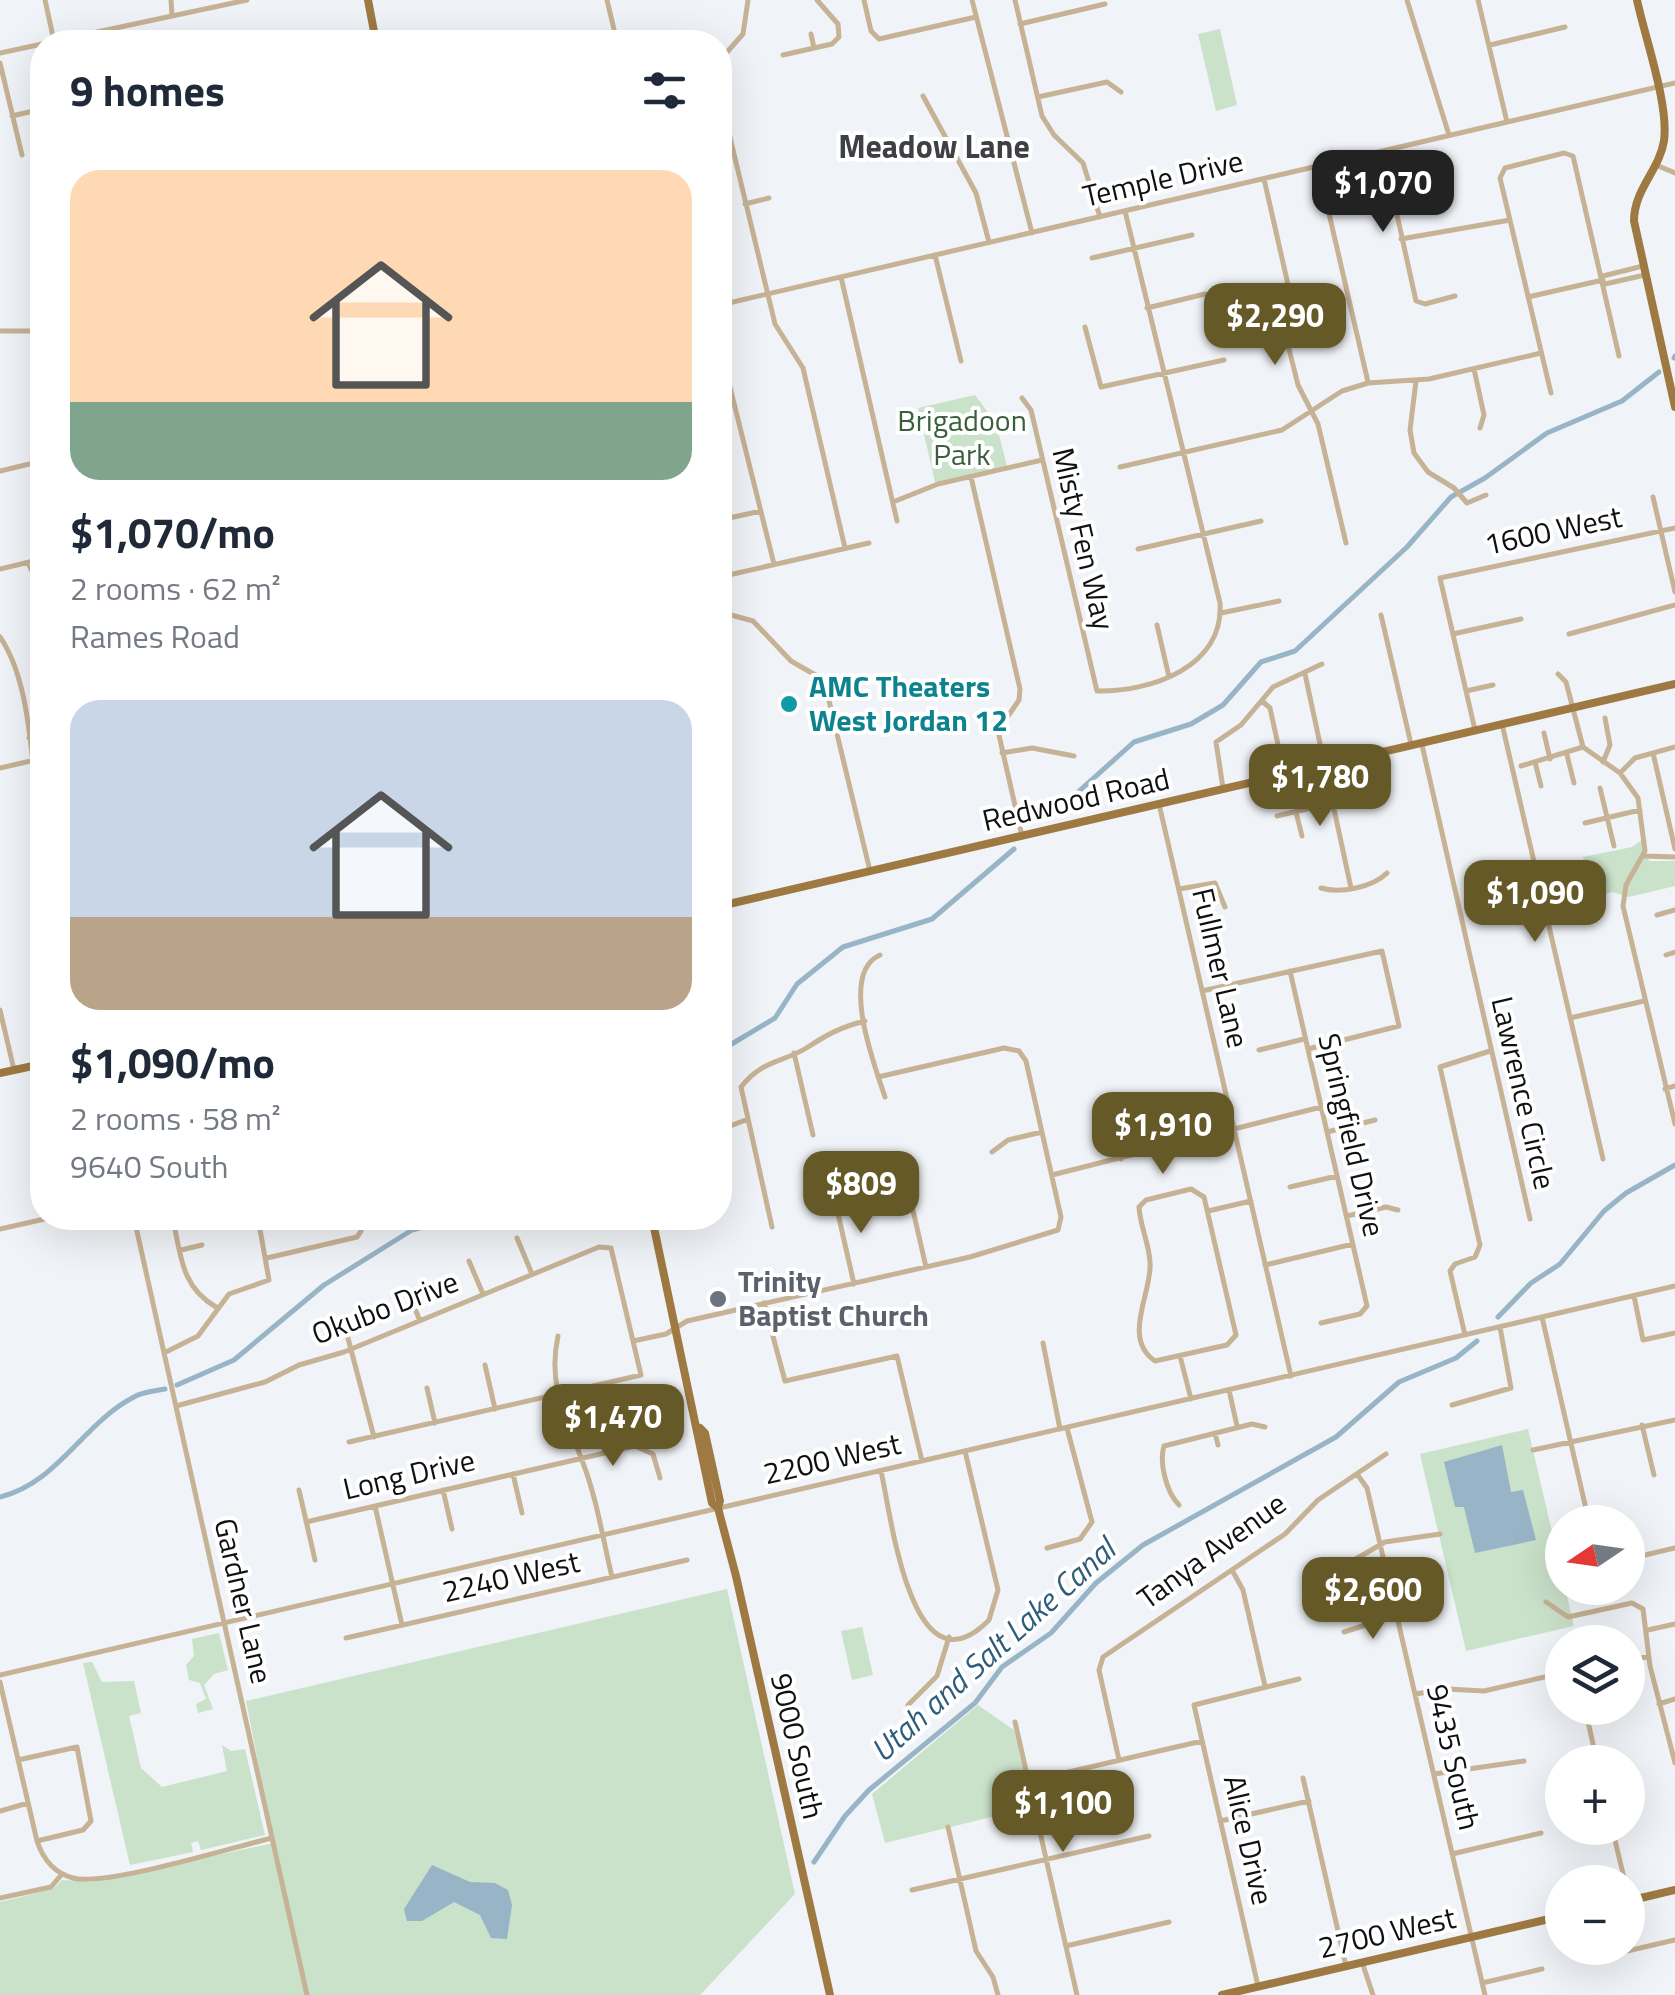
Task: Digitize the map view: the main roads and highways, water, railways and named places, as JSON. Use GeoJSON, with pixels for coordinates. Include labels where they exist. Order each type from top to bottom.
{"type":"FeatureCollection","features":[{"type":"Feature","properties":{"kind":"main road"},"geometry":{"type":"LineString","coordinates":[[368,0],[374,30]]}},
{"type":"Feature","properties":{"kind":"main road"},"geometry":{"type":"LineString","coordinates":[[1637,0],[1664,128],[1656,164],[1639,190],[1634,208],[1675,406]]}},
{"type":"Feature","properties":{"kind":"main road","name":"Redwood Road"},"geometry":{"type":"LineString","coordinates":[[732,903],[1675,684]]}},
{"type":"Feature","properties":{"kind":"main road"},"geometry":{"type":"LineString","coordinates":[[0,1074],[30,1067]]}},
{"type":"Feature","properties":{"kind":"main road","name":"9000 South"},"geometry":{"type":"LineString","coordinates":[[655,1230],[700,1428],[710,1456],[720,1501],[718,1508],[830,1995]]}},
{"type":"Feature","properties":{"kind":"main road"},"geometry":{"type":"LineString","coordinates":[[1645,1896],[1675,1890]]}},
{"type":"Feature","properties":{"kind":"main road","name":"2700 West"},"geometry":{"type":"LineString","coordinates":[[1222,1995],[1545,1920]]}},
{"type":"Feature","properties":{"kind":"water"},"geometry":{"type":"Polygon","coordinates":[[[1502,1445],[1511,1492],[1523,1490],[1536,1540],[1475,1553],[1464,1507],[1455,1507],[1444,1462],[1502,1445]]]}},
{"type":"Feature","properties":{"kind":"water"},"geometry":{"type":"Polygon","coordinates":[[[432,1865],[470,1882],[495,1883],[508,1890],[512,1905],[507,1939],[491,1938],[480,1915],[454,1902],[422,1921],[407,1921],[404,1909],[432,1865]]]}},
{"type":"Feature","properties":{"kind":"waterway"},"geometry":{"type":"LineString","coordinates":[[1049,818],[1134,742],[1191,724],[1223,705],[1261,662],[1295,651],[1407,547],[1451,497],[1485,478],[1547,433],[1622,401],[1659,372]]}},
{"type":"Feature","properties":{"kind":"waterway"},"geometry":{"type":"LineString","coordinates":[[732,1044],[775,1018],[797,984],[843,947],[932,919],[1014,849]]}},
{"type":"Feature","properties":{"kind":"waterway","name":"Utah and Salt Lake Canal"},"geometry":{"type":"LineString","coordinates":[[1498,1317],[1531,1283],[1560,1264],[1604,1211],[1626,1193],[1675,1165]]}},
{"type":"Feature","properties":{"kind":"waterway"},"geometry":{"type":"LineString","coordinates":[[177,1385],[234,1360],[324,1285],[412,1230]]}},
{"type":"Feature","properties":{"kind":"waterway","name":"Utah and Salt Lake Canal"},"geometry":{"type":"LineString","coordinates":[[814,1862],[845,1816],[869,1790],[975,1703],[1002,1667],[1051,1633],[1096,1583],[1143,1545],[1336,1437],[1399,1382],[1456,1358],[1477,1341]]}},
{"type":"Feature","properties":{"kind":"waterway"},"geometry":{"type":"LineString","coordinates":[[0,1497],[38,1479],[116,1408],[137,1395],[165,1389]]}},
{"type":"Feature","properties":{"kind":"place","name":"AMC Theaters West Jordan 12"},"geometry":{"type":"Point","coordinates":[789,704]}},
{"type":"Feature","properties":{"kind":"place","name":"Trinity Baptist Church"},"geometry":{"type":"Point","coordinates":[718,1299]}},
{"type":"Feature","properties":{"kind":"district","name":"Meadow Lane"},"geometry":{"type":"Point","coordinates":[934,147]}},
{"type":"Feature","properties":{"kind":"park label","name":"Brigadoon Park"},"geometry":{"type":"Point","coordinates":[962,438]}}]}
